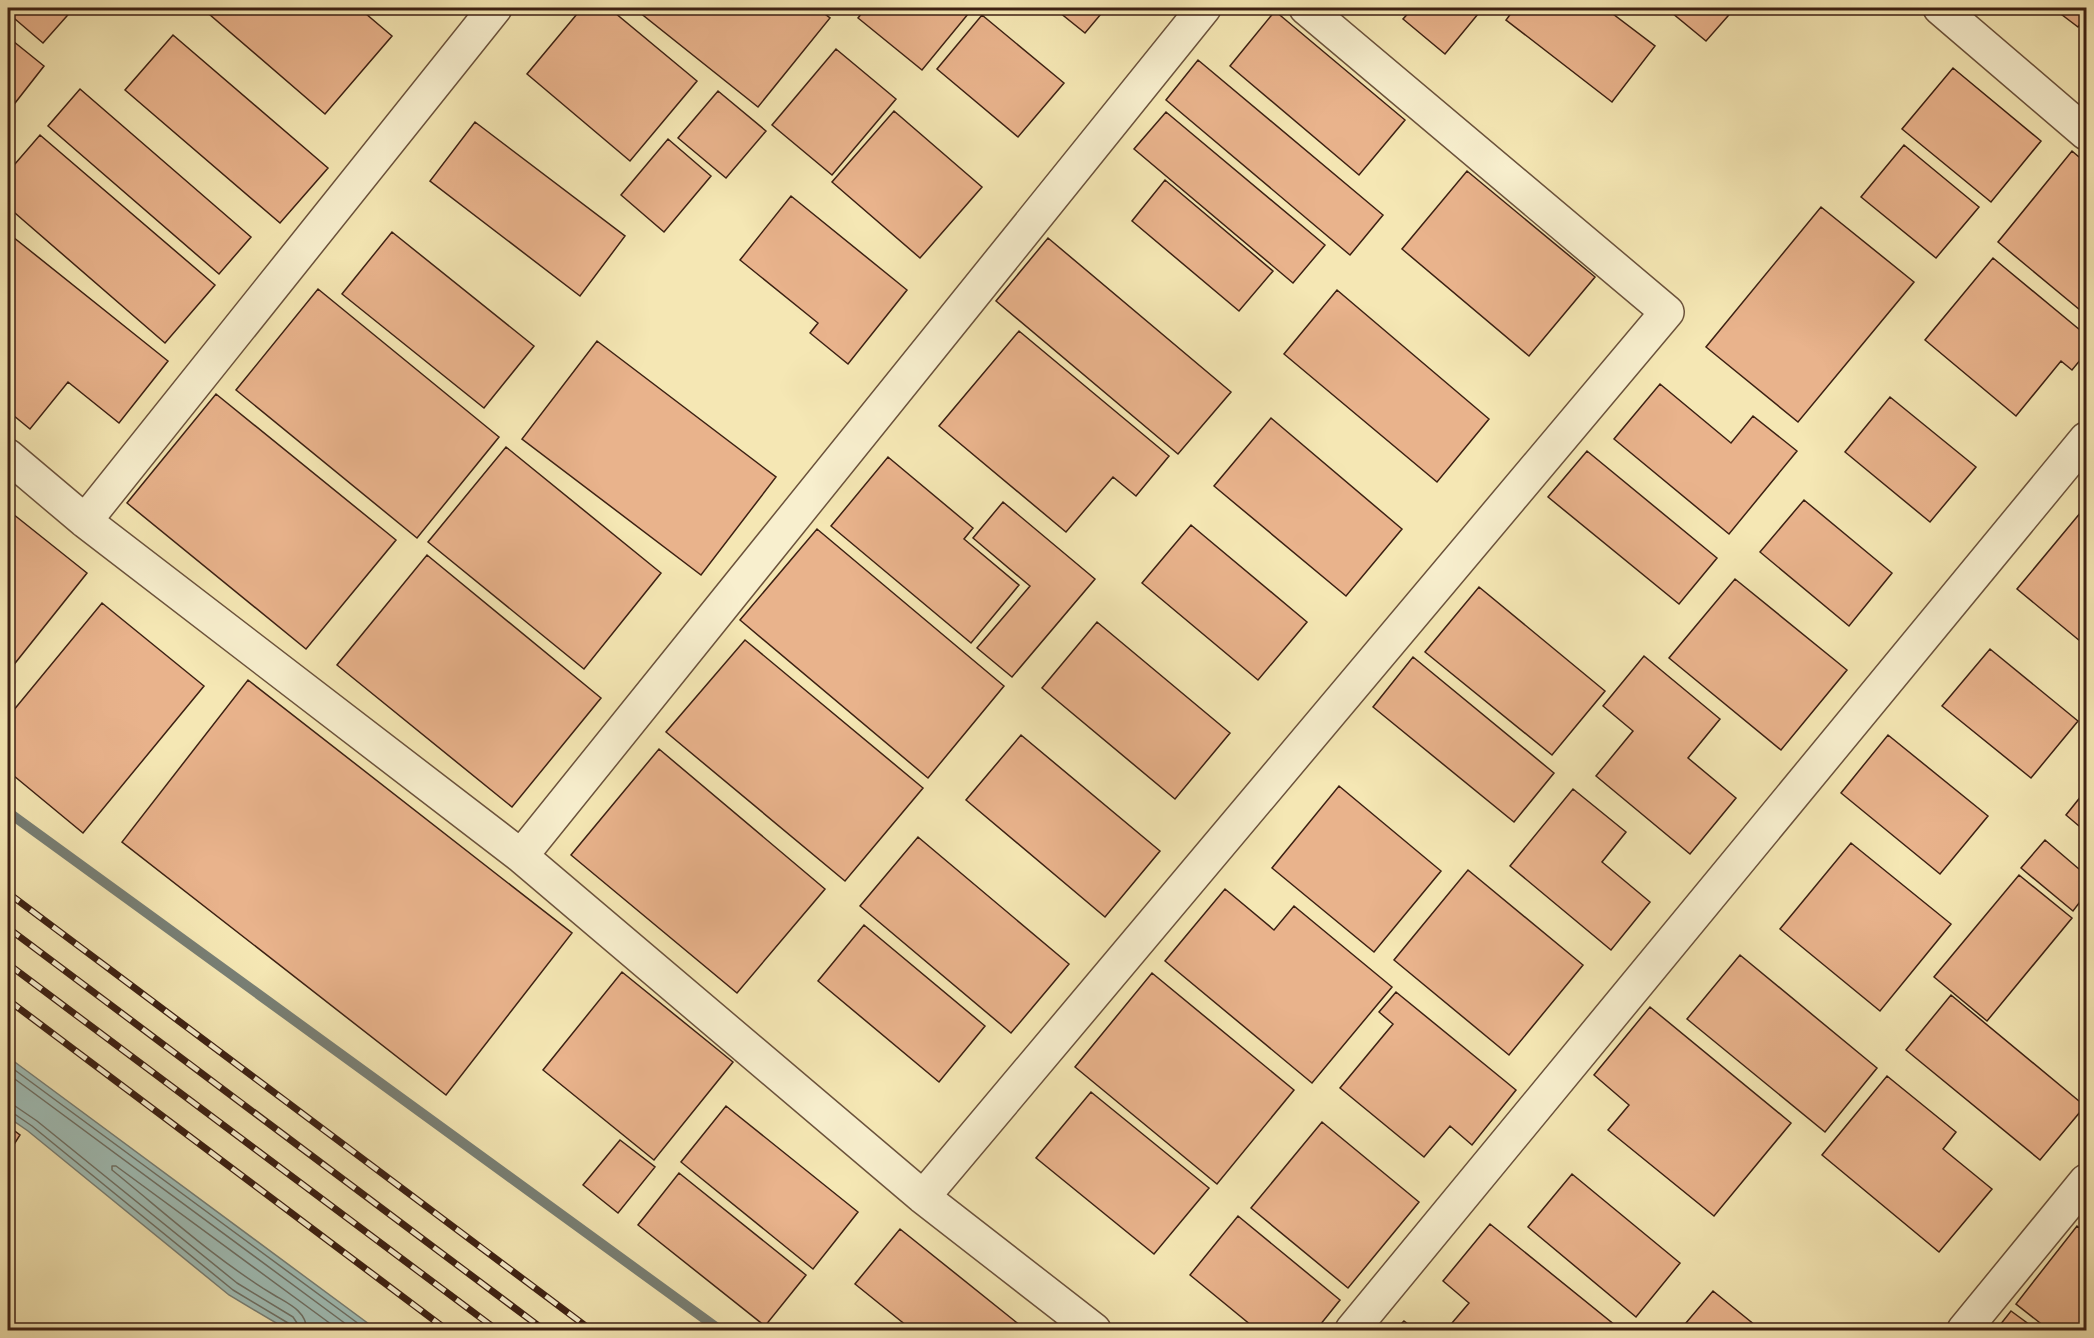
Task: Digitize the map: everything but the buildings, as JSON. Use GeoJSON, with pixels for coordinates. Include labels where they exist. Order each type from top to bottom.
{"type":"FeatureCollection","features":[{"type":"Feature","properties":{"kind":"street"},"geometry":{"type":"LineString","coordinates":[[85,521],[495,8]]}},
{"type":"Feature","properties":{"kind":"street"},"geometry":{"type":"LineString","coordinates":[[521,856],[1204,8]]}},
{"type":"Feature","properties":{"kind":"street"},"geometry":{"type":"LineString","coordinates":[[923,1197],[1667,312],[1306,8]]}},
{"type":"Feature","properties":{"kind":"street"},"geometry":{"type":"LineString","coordinates":[[1940,8],[2084,125]]}},
{"type":"Feature","properties":{"kind":"street"},"geometry":{"type":"LineString","coordinates":[[1352,1330],[2086,439]]}},
{"type":"Feature","properties":{"kind":"street"},"geometry":{"type":"LineString","coordinates":[[8,456],[85,521],[521,856],[923,1197],[1094,1330]]}},
{"type":"Feature","properties":{"kind":"street"},"geometry":{"type":"LineString","coordinates":[[1964,1330],[2086,1181]]}},
{"type":"Feature","properties":{"kind":"water"},"geometry":{"type":"Polygon","coordinates":[[[8,1057],[377,1330],[288,1330],[229,1295],[8,1117],[8,1057]]]}},
{"type":"Feature","properties":{"kind":"waterway"},"geometry":{"type":"LineString","coordinates":[[8,812],[720,1330]]}},
{"type":"Feature","properties":{"kind":"railway"},"geometry":{"type":"LineString","coordinates":[[8,893],[591,1330]]}},
{"type":"Feature","properties":{"kind":"railway"},"geometry":{"type":"LineString","coordinates":[[8,928],[544,1330]]}},
{"type":"Feature","properties":{"kind":"railway"},"geometry":{"type":"LineString","coordinates":[[8,964],[497,1330]]}},
{"type":"Feature","properties":{"kind":"railway"},"geometry":{"type":"LineString","coordinates":[[8,1000],[447,1330]]}}]}
